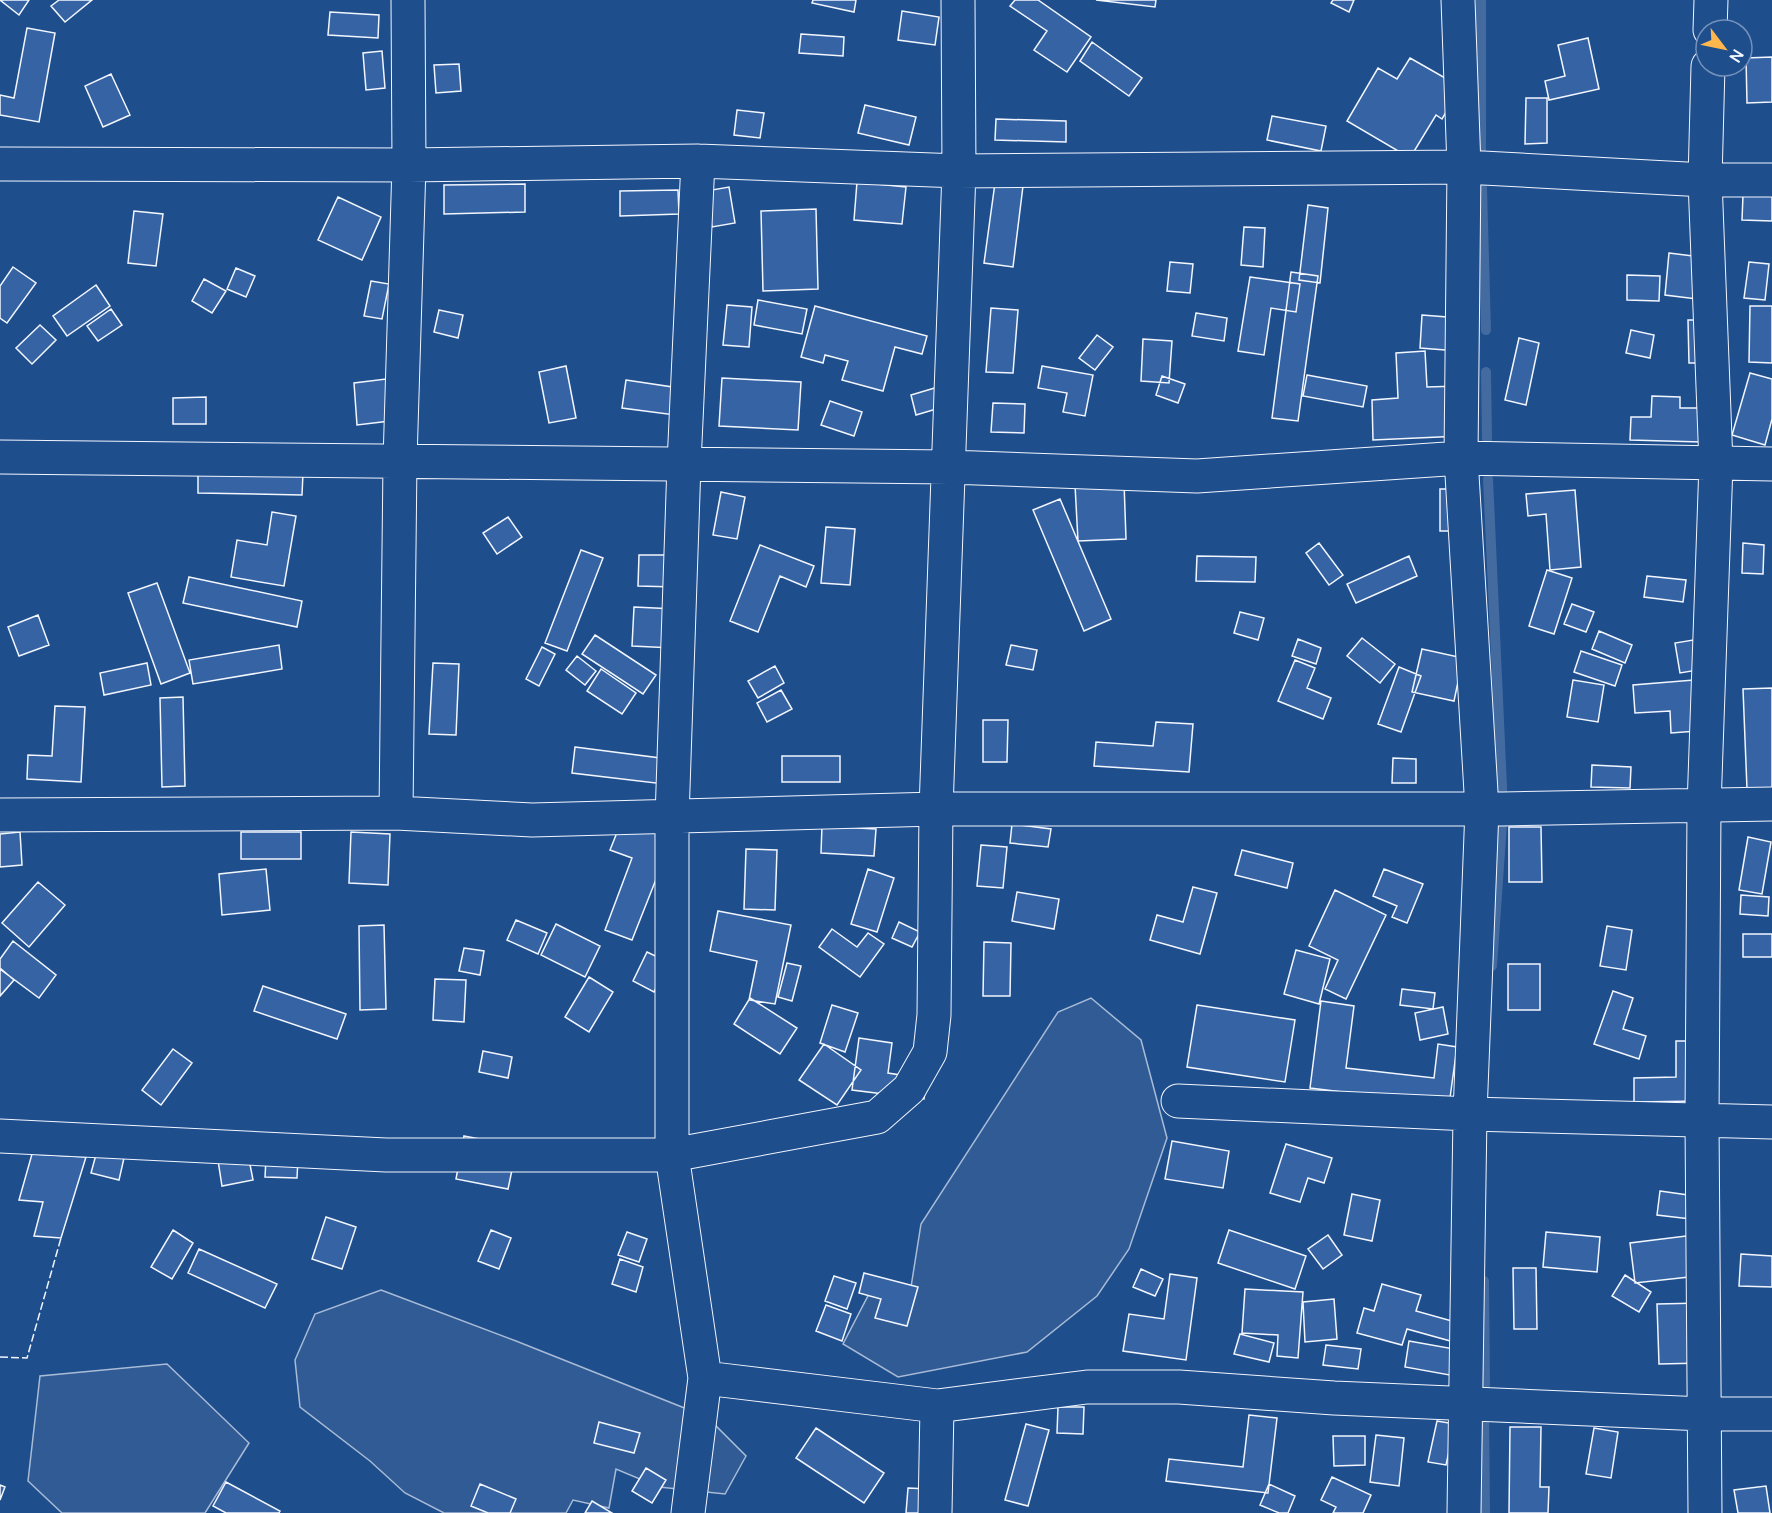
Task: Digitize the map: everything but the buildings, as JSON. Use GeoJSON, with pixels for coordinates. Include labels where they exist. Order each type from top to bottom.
{"type":"FeatureCollection","features":[{"type":"Feature","properties":{"kind":"street"},"geometry":{"type":"LineString","coordinates":[[396,813],[400,461],[409,165],[408,0]]}},
{"type":"Feature","properties":{"kind":"street"},"geometry":{"type":"LineString","coordinates":[[0,1136],[386,1155],[672,1155],[877,1117],[909,1089],[930,1052],[934,1015],[936,809],[959,171],[958,0]]}},
{"type":"Feature","properties":{"kind":"street"},"geometry":{"type":"LineString","coordinates":[[1458,0],[1464,167],[1461,458],[1482,809],[1470,1114],[1464,1513]]}},
{"type":"Feature","properties":{"kind":"street"},"geometry":{"type":"LineString","coordinates":[[1711,18],[1712,0]]}},
{"type":"Feature","properties":{"kind":"street"},"geometry":{"type":"LineString","coordinates":[[1705,1513],[1702,1121],[1704,807],[1716,464],[1705,180],[1708,78]]}},
{"type":"Feature","properties":{"kind":"street"},"geometry":{"type":"LineString","coordinates":[[688,1513],[705,1378],[672,1155],[672,818],[684,464],[698,161]]}},
{"type":"Feature","properties":{"kind":"street"},"geometry":{"type":"LineString","coordinates":[[0,164],[409,165],[698,161],[959,171],[1464,167],[1705,180],[1772,180]]}},
{"type":"Feature","properties":{"kind":"street"},"geometry":{"type":"LineString","coordinates":[[0,457],[949,467],[1197,476],[1461,458],[1772,464]]}},
{"type":"Feature","properties":{"kind":"street"},"geometry":{"type":"LineString","coordinates":[[0,815],[396,813],[532,820],[672,818],[936,809],[1482,809],[1704,807],[1772,804]]}},
{"type":"Feature","properties":{"kind":"street"},"geometry":{"type":"LineString","coordinates":[[1178,1101],[1470,1114],[1772,1122]]}},
{"type":"Feature","properties":{"kind":"street"},"geometry":{"type":"LineString","coordinates":[[705,1378],[937,1406],[1087,1387],[1179,1387],[1334,1398],[1704,1414],[1772,1414]]}},
{"type":"Feature","properties":{"kind":"street"},"geometry":{"type":"LineString","coordinates":[[935,1513],[937,1406]]}},
{"type":"Feature","properties":{"kind":"shaded area"},"geometry":{"type":"Polygon","coordinates":[[[1091,998],[1141,1040],[1167,1138],[1129,1249],[1097,1296],[1027,1352],[898,1377],[843,1344],[870,1292],[911,1287],[921,1224],[1058,1012],[1091,998]]]}},
{"type":"Feature","properties":{"kind":"shaded area"},"geometry":{"type":"Polygon","coordinates":[[[381,1290],[707,1417],[746,1456],[725,1494],[659,1487],[616,1469],[609,1508],[573,1500],[566,1513],[444,1513],[405,1493],[370,1461],[300,1407],[295,1360],[315,1314],[381,1290]]]}},
{"type":"Feature","properties":{"kind":"shaded area"},"geometry":{"type":"Polygon","coordinates":[[[167,1364],[249,1443],[205,1513],[62,1513],[28,1481],[40,1376],[167,1364]]]}},
{"type":"Feature","properties":{"kind":"waterway"},"geometry":{"type":"LineString","coordinates":[[1481,0],[1481,155]]}},
{"type":"Feature","properties":{"kind":"waterway"},"geometry":{"type":"LineString","coordinates":[[1482,188],[1486,330]]}},
{"type":"Feature","properties":{"kind":"waterway"},"geometry":{"type":"LineString","coordinates":[[1486,372],[1487,439]]}},
{"type":"Feature","properties":{"kind":"waterway"},"geometry":{"type":"LineString","coordinates":[[1488,479],[1503,809],[1492,966]]}},
{"type":"Feature","properties":{"kind":"waterway"},"geometry":{"type":"LineString","coordinates":[[1484,1281],[1485,1386]]}},
{"type":"Feature","properties":{"kind":"waterway"},"geometry":{"type":"LineString","coordinates":[[1484,1409],[1485,1513]]}},
{"type":"Feature","properties":{"kind":"fence"},"geometry":{"type":"LineString","coordinates":[[0,1357],[27,1358],[61,1238]]}}]}
